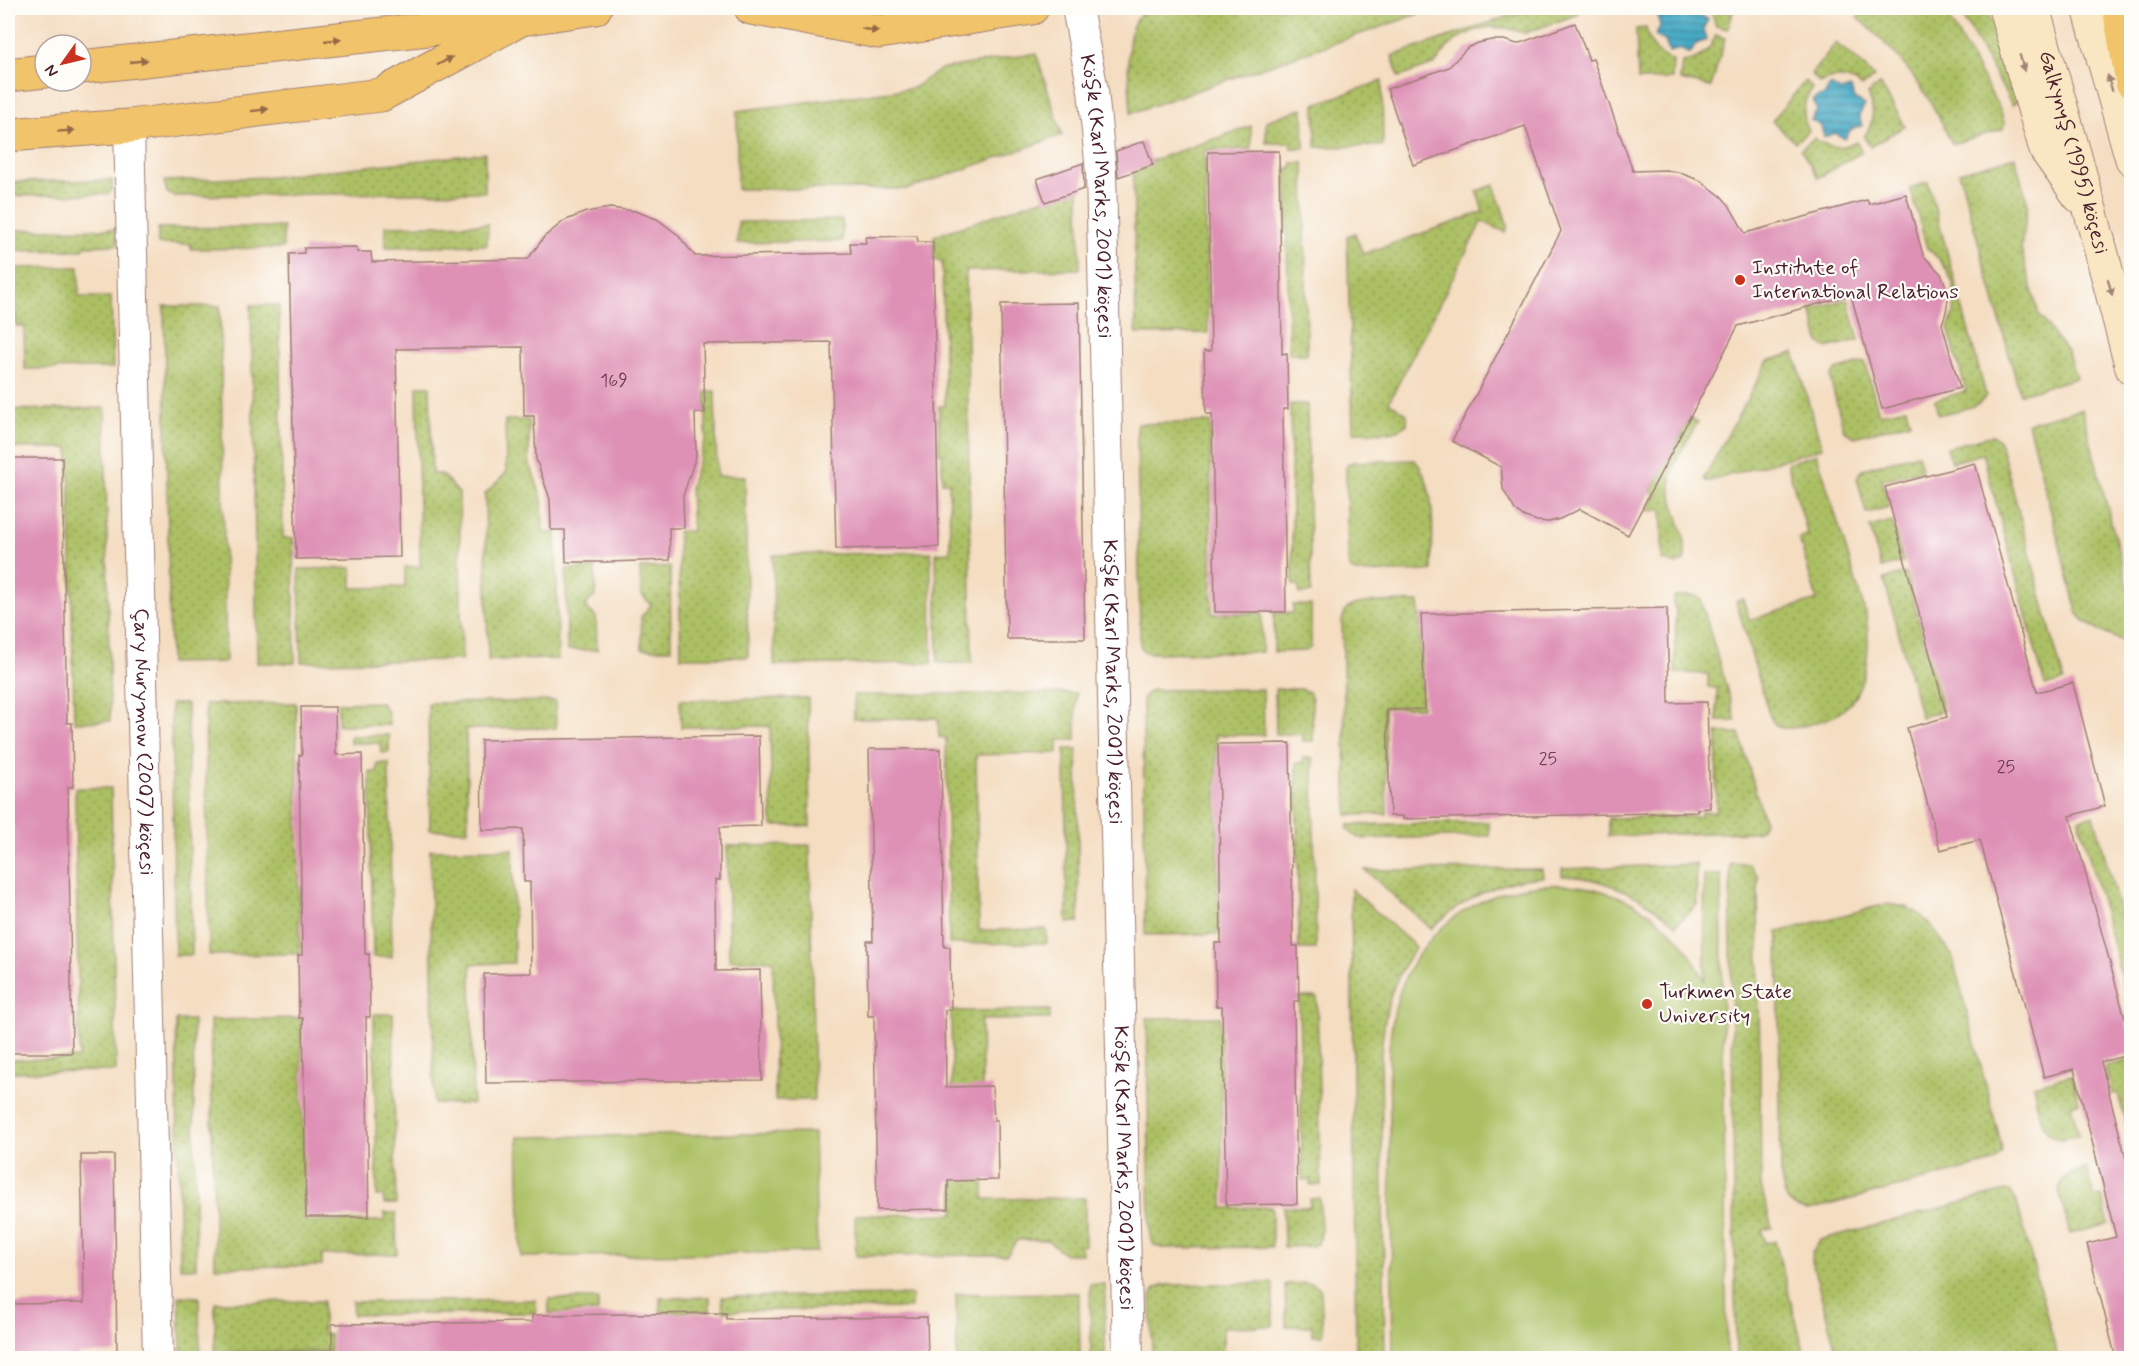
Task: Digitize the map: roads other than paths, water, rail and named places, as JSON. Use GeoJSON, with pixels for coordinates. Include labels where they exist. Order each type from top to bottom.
{"type":"FeatureCollection","features":[{"type":"Feature","properties":{"kind":"main road"},"geometry":{"type":"LineString","coordinates":[[93,66],[521,19],[595,8]]}},
{"type":"Feature","properties":{"kind":"main road"},"geometry":{"type":"LineString","coordinates":[[751,8],[879,32],[1032,8]]}},
{"type":"Feature","properties":{"kind":"main road"},"geometry":{"type":"LineString","coordinates":[[2005,8],[2046,150],[2091,213]]}},
{"type":"Feature","properties":{"kind":"main road","name":"Galkynyş (1995) köçesi"},"geometry":{"type":"LineString","coordinates":[[2033,8],[2132,368]]}},
{"type":"Feature","properties":{"kind":"main road"},"geometry":{"type":"LineString","coordinates":[[2089,8],[2132,159]]}},
{"type":"Feature","properties":{"kind":"main road"},"geometry":{"type":"LineString","coordinates":[[2119,8],[2132,82]]}},
{"type":"Feature","properties":{"kind":"main road"},"geometry":{"type":"LineString","coordinates":[[8,135],[129,126],[381,95],[521,19]]}},
{"type":"Feature","properties":{"kind":"main road"},"geometry":{"type":"LineString","coordinates":[[8,75],[33,72]]}},
{"type":"Feature","properties":{"kind":"street","name":"Köşk (Karl Marks, 2001) köçesi"},"geometry":{"type":"LineString","coordinates":[[1077,8],[1093,90],[1101,171],[1128,1359]]}},
{"type":"Feature","properties":{"kind":"street","name":"Çary Nurymow (2007) köçesi"},"geometry":{"type":"LineString","coordinates":[[129,126],[158,1359]]}},
{"type":"Feature","properties":{"kind":"water"},"geometry":{"type":"Polygon","coordinates":[[[1670,8],[1696,8],[1698,14],[1708,19],[1703,30],[1706,40],[1696,44],[1690,54],[1680,49],[1669,52],[1665,41],[1655,36],[1660,26],[1657,14],[1668,11],[1670,8]]]}},
{"type":"Feature","properties":{"kind":"water"},"geometry":{"type":"Polygon","coordinates":[[[1830,85],[1840,91],[1851,88],[1854,99],[1865,105],[1859,115],[1862,126],[1851,129],[1845,139],[1835,133],[1824,137],[1821,126],[1811,120],[1817,110],[1813,99],[1825,95],[1830,85]]]}},
{"type":"Feature","properties":{"kind":"place","name":"Institute of International Relations"},"geometry":{"type":"Point","coordinates":[1740,280]}},
{"type":"Feature","properties":{"kind":"place","name":"Turkmen State University"},"geometry":{"type":"Point","coordinates":[1647,1004]}}]}
